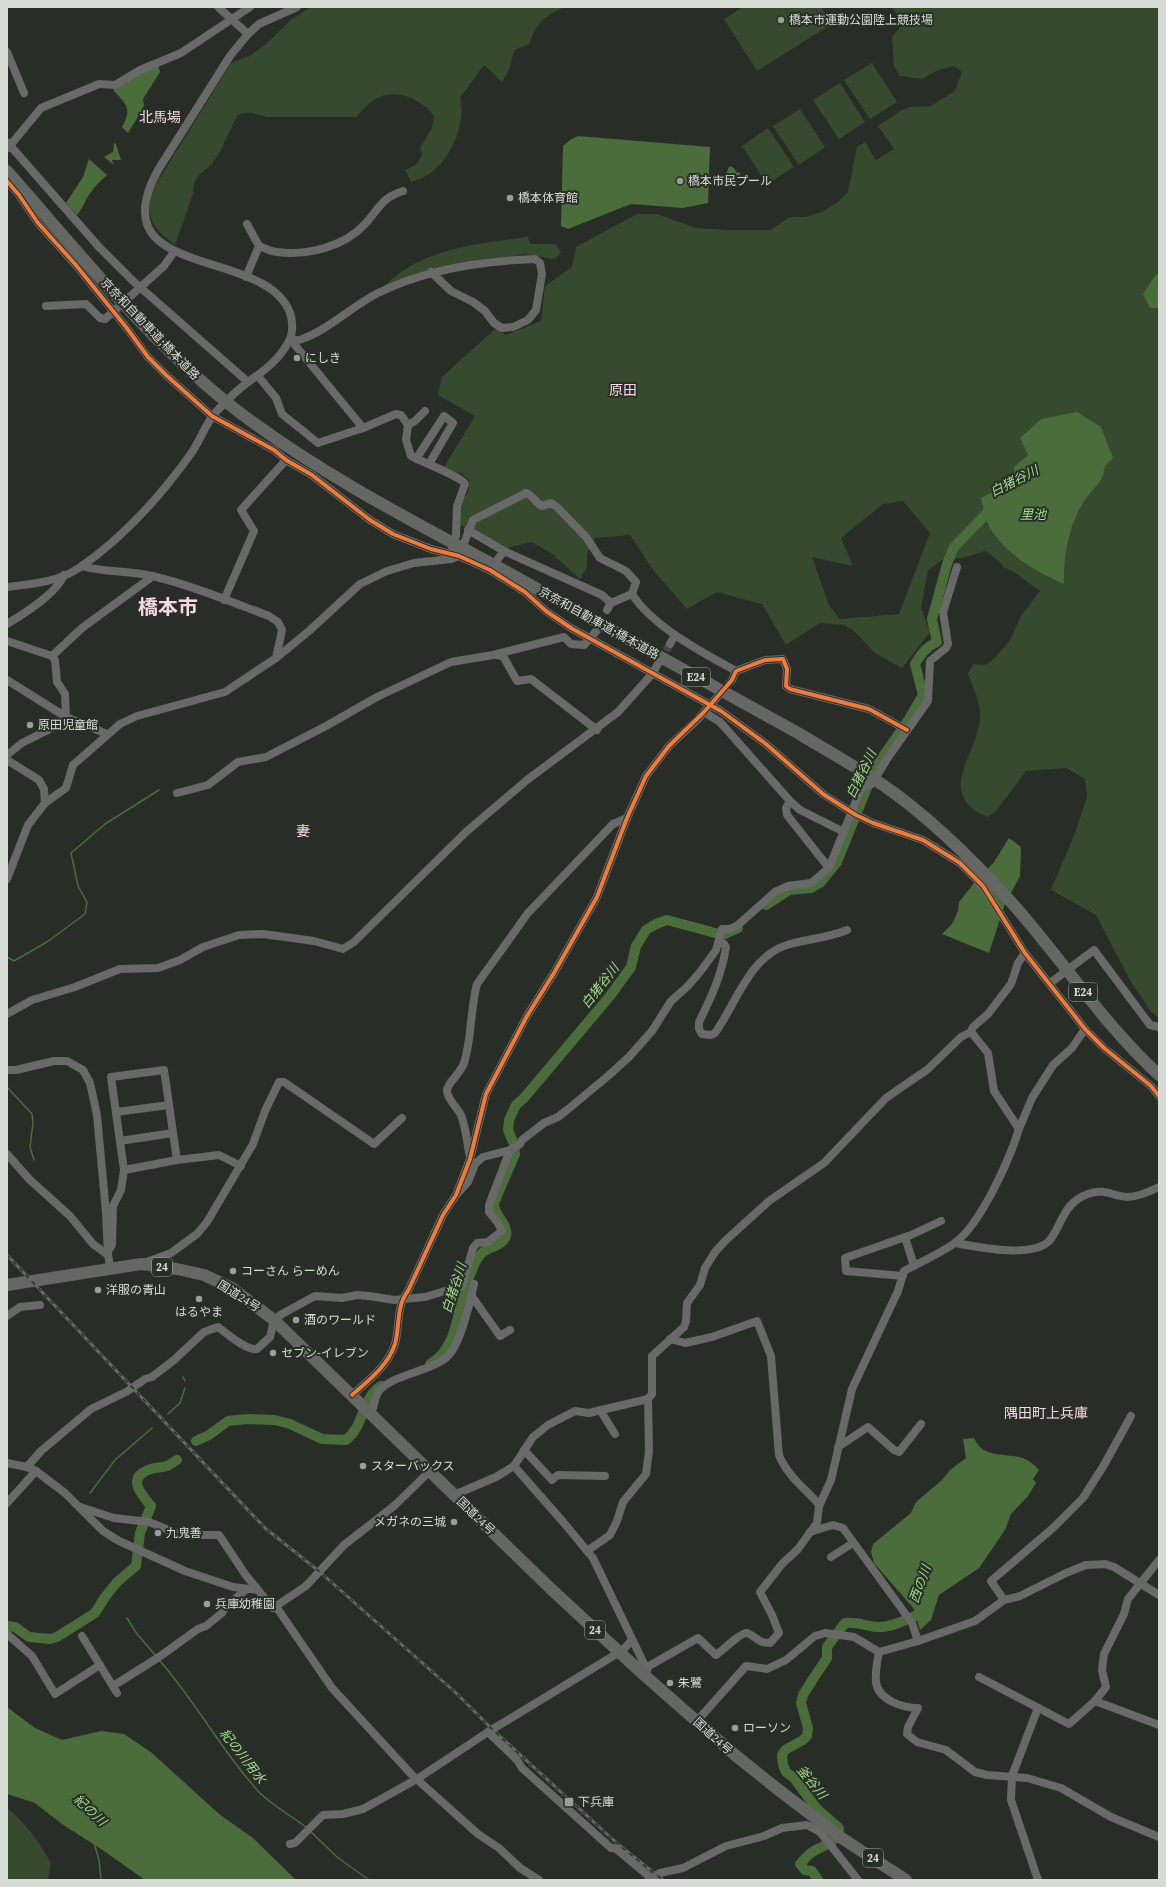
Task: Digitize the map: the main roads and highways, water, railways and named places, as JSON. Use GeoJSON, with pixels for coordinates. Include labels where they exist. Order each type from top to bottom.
{"type":"FeatureCollection","features":[{"type":"Feature","properties":{"kind":"highway","name":"京奈和自動車道;橋本道路"},"geometry":{"type":"LineString","coordinates":[[7,171],[114,294],[164,347],[242,414],[322,469],[438,535],[562,602],[830,752],[884,786],[905,802],[945,834],[972,868],[1013,904],[1105,1020],[1128,1046],[1159,1075]]}},
{"type":"Feature","properties":{"kind":"highway","name":"国道24号"},"geometry":{"type":"LineString","coordinates":[[7,1284],[111,1270],[141,1264],[177,1269],[204,1275],[232,1288],[274,1320],[551,1589],[619,1652],[645,1672],[697,1721],[833,1839],[906,1880]]}},
{"type":"Feature","properties":{"kind":"water"},"geometry":{"type":"Polygon","coordinates":[[[158,65],[160,72],[143,99],[144,105],[142,110],[128,133],[122,127],[127,116],[126,107],[113,90],[137,74],[158,65]]]}},
{"type":"Feature","properties":{"kind":"water"},"geometry":{"type":"Polygon","coordinates":[[[578,136],[710,147],[708,203],[683,208],[631,204],[568,229],[561,226],[563,146],[578,136]]]}},
{"type":"Feature","properties":{"kind":"water"},"geometry":{"type":"Polygon","coordinates":[[[114,143],[116,144],[121,160],[112,160],[114,165],[104,157],[113,152],[114,143]]]}},
{"type":"Feature","properties":{"kind":"water"},"geometry":{"type":"Polygon","coordinates":[[[89,159],[107,175],[98,183],[89,195],[77,215],[66,203],[83,177],[89,159]]]}},
{"type":"Feature","properties":{"kind":"water"},"geometry":{"type":"Polygon","coordinates":[[[730,166],[734,168],[736,172],[740,173],[741,178],[731,183],[727,181],[726,177],[730,166]]]}},
{"type":"Feature","properties":{"kind":"water"},"geometry":{"type":"Polygon","coordinates":[[[1158,274],[1159,308],[1150,308],[1143,294],[1158,274]]]}},
{"type":"Feature","properties":{"kind":"water","name":"里池"},"geometry":{"type":"Polygon","coordinates":[[[1077,412],[1101,427],[1113,458],[1106,465],[1102,478],[1084,501],[1074,520],[1066,552],[1064,584],[1031,567],[1001,543],[987,522],[981,498],[1000,488],[1015,473],[1014,467],[1028,455],[1020,438],[1041,419],[1077,412]]]}},
{"type":"Feature","properties":{"kind":"water"},"geometry":{"type":"Polygon","coordinates":[[[1009,838],[1021,847],[1020,876],[1005,904],[989,953],[942,934],[952,924],[958,911],[959,902],[974,883],[994,862],[1009,838]]]}},
{"type":"Feature","properties":{"kind":"water","name":"西の川"},"geometry":{"type":"Polygon","coordinates":[[[974,1438],[978,1445],[990,1453],[1020,1457],[1031,1462],[1039,1470],[1033,1479],[1036,1483],[1028,1496],[1011,1514],[1005,1530],[979,1568],[939,1595],[931,1620],[920,1630],[914,1609],[874,1563],[871,1552],[873,1544],[911,1513],[916,1502],[942,1480],[950,1470],[966,1458],[963,1439],[974,1438]]]}},
{"type":"Feature","properties":{"kind":"water","name":"紀の川"},"geometry":{"type":"Polygon","coordinates":[[[7,1707],[35,1728],[62,1740],[101,1731],[124,1734],[152,1753],[219,1814],[253,1838],[296,1880],[145,1880],[62,1824],[35,1803],[7,1794],[7,1707]]]}},
{"type":"Feature","properties":{"kind":"waterway","name":"白猪谷川"},"geometry":{"type":"LineString","coordinates":[[766,905],[789,890],[811,888],[820,883],[837,862],[875,768],[909,719],[923,695],[915,664],[924,651],[937,642],[932,619],[947,564],[954,547],[995,505]]}},
{"type":"Feature","properties":{"kind":"waterway"},"geometry":{"type":"LineString","coordinates":[[7,957],[14,961],[47,942],[85,914],[87,902],[78,886],[71,853],[105,824],[159,790]]}},
{"type":"Feature","properties":{"kind":"waterway","name":"白猪谷川"},"geometry":{"type":"LineString","coordinates":[[430,1364],[440,1356],[453,1336],[462,1299],[476,1260],[482,1253],[502,1242],[506,1236],[505,1227],[496,1212],[494,1203],[515,1154],[514,1144],[508,1130],[509,1120],[516,1105],[524,1098],[610,996],[631,967],[636,946],[646,930],[667,920],[719,934],[725,934],[738,928]]}},
{"type":"Feature","properties":{"kind":"waterway","name":"紀の川用水"},"geometry":{"type":"LineString","coordinates":[[7,1087],[32,1114],[33,1123],[30,1147],[34,1160]]}},
{"type":"Feature","properties":{"kind":"waterway","name":"紀の川用水"},"geometry":{"type":"LineString","coordinates":[[183,1377],[185,1381]]}},
{"type":"Feature","properties":{"kind":"waterway","name":"白猪谷川"},"geometry":{"type":"LineString","coordinates":[[196,1441],[209,1435],[228,1421],[248,1419],[275,1420],[290,1424],[322,1439],[346,1440],[357,1427],[370,1398],[381,1386]]}},
{"type":"Feature","properties":{"kind":"waterway","name":"紀の川用水"},"geometry":{"type":"LineString","coordinates":[[168,1414],[180,1403],[185,1388]]}},
{"type":"Feature","properties":{"kind":"waterway","name":"紀の川用水"},"geometry":{"type":"LineString","coordinates":[[90,1493],[115,1460],[152,1428]]}},
{"type":"Feature","properties":{"kind":"waterway","name":"白猪谷川"},"geometry":{"type":"LineString","coordinates":[[7,1626],[15,1627],[29,1637],[50,1639],[57,1637],[95,1613],[117,1582],[136,1566],[140,1533],[151,1506],[140,1491],[137,1481],[139,1476],[143,1472],[167,1466],[177,1460]]}},
{"type":"Feature","properties":{"kind":"waterway","name":"釜谷川"},"geometry":{"type":"LineString","coordinates":[[818,1880],[812,1871],[805,1870],[800,1864],[812,1852],[834,1840],[839,1828],[817,1809],[794,1778],[786,1772],[783,1765],[782,1755],[785,1750],[803,1740],[807,1736],[808,1728],[801,1703],[803,1695],[827,1658],[827,1647],[845,1623],[885,1627],[897,1624],[925,1612],[926,1608]]}},
{"type":"Feature","properties":{"kind":"waterway","name":"紀の川用水"},"geometry":{"type":"LineString","coordinates":[[127,1618],[137,1634],[156,1656]]}},
{"type":"Feature","properties":{"kind":"waterway","name":"紀の川用水"},"geometry":{"type":"LineString","coordinates":[[160,1661],[185,1693],[232,1759],[258,1791],[269,1801],[307,1828]]}},
{"type":"Feature","properties":{"kind":"waterway","name":"紀の川用水"},"geometry":{"type":"LineString","coordinates":[[311,1832],[337,1857],[369,1880]]}},
{"type":"Feature","properties":{"kind":"waterway"},"geometry":{"type":"LineString","coordinates":[[94,1843],[99,1860],[101,1880]]}},
{"type":"Feature","properties":{"kind":"tunnel"},"geometry":{"type":"LineString","coordinates":[[660,661],[670,644]]}},
{"type":"Feature","properties":{"kind":"tunnel"},"geometry":{"type":"LineString","coordinates":[[719,694],[732,680]]}},
{"type":"Feature","properties":{"kind":"railway"},"geometry":{"type":"LineString","coordinates":[[7,1255],[265,1528],[320,1572],[455,1692],[492,1729],[619,1845],[663,1880]]}},
{"type":"Feature","properties":{"kind":"place","name":"橋本市運動公園陸上競技場"},"geometry":{"type":"Point","coordinates":[781,20]}},
{"type":"Feature","properties":{"kind":"place","name":"橋本市民プール"},"geometry":{"type":"Point","coordinates":[680,181]}},
{"type":"Feature","properties":{"kind":"place","name":"橋本体育館"},"geometry":{"type":"Point","coordinates":[510,198]}},
{"type":"Feature","properties":{"kind":"place","name":"にしき"},"geometry":{"type":"Point","coordinates":[297,358]}},
{"type":"Feature","properties":{"kind":"place","name":"原田児童館"},"geometry":{"type":"Point","coordinates":[30,725]}},
{"type":"Feature","properties":{"kind":"place","name":"コーさん らーめん"},"geometry":{"type":"Point","coordinates":[233,1271]}},
{"type":"Feature","properties":{"kind":"place","name":"洋服の青山"},"geometry":{"type":"Point","coordinates":[98,1290]}},
{"type":"Feature","properties":{"kind":"place","name":"はるやま"},"geometry":{"type":"Point","coordinates":[199,1299]}},
{"type":"Feature","properties":{"kind":"place","name":"酒のワールド"},"geometry":{"type":"Point","coordinates":[296,1320]}},
{"type":"Feature","properties":{"kind":"place","name":"セブン-イレブン"},"geometry":{"type":"Point","coordinates":[273,1353]}},
{"type":"Feature","properties":{"kind":"place","name":"スターバックス"},"geometry":{"type":"Point","coordinates":[363,1466]}},
{"type":"Feature","properties":{"kind":"place","name":"メガネの三城"},"geometry":{"type":"Point","coordinates":[454,1522]}},
{"type":"Feature","properties":{"kind":"place","name":"九鬼善"},"geometry":{"type":"Point","coordinates":[158,1533]}},
{"type":"Feature","properties":{"kind":"place","name":"兵庫幼稚園"},"geometry":{"type":"Point","coordinates":[207,1604]}},
{"type":"Feature","properties":{"kind":"place","name":"朱鷺"},"geometry":{"type":"Point","coordinates":[670,1683]}},
{"type":"Feature","properties":{"kind":"place","name":"ローソン"},"geometry":{"type":"Point","coordinates":[735,1728]}},
{"type":"Feature","properties":{"kind":"place","name":"下兵庫"},"geometry":{"type":"Point","coordinates":[569,1802]}},
{"type":"Feature","properties":{"kind":"district","name":"北馬場"},"geometry":{"type":"Point","coordinates":[160,117]}},
{"type":"Feature","properties":{"kind":"district","name":"原田"},"geometry":{"type":"Point","coordinates":[623,390]}},
{"type":"Feature","properties":{"kind":"district","name":"橋本市"},"geometry":{"type":"Point","coordinates":[168,607]}},
{"type":"Feature","properties":{"kind":"district","name":"妻"},"geometry":{"type":"Point","coordinates":[303,831]}},
{"type":"Feature","properties":{"kind":"district","name":"隅田町上兵庫"},"geometry":{"type":"Point","coordinates":[1046,1413]}}]}
